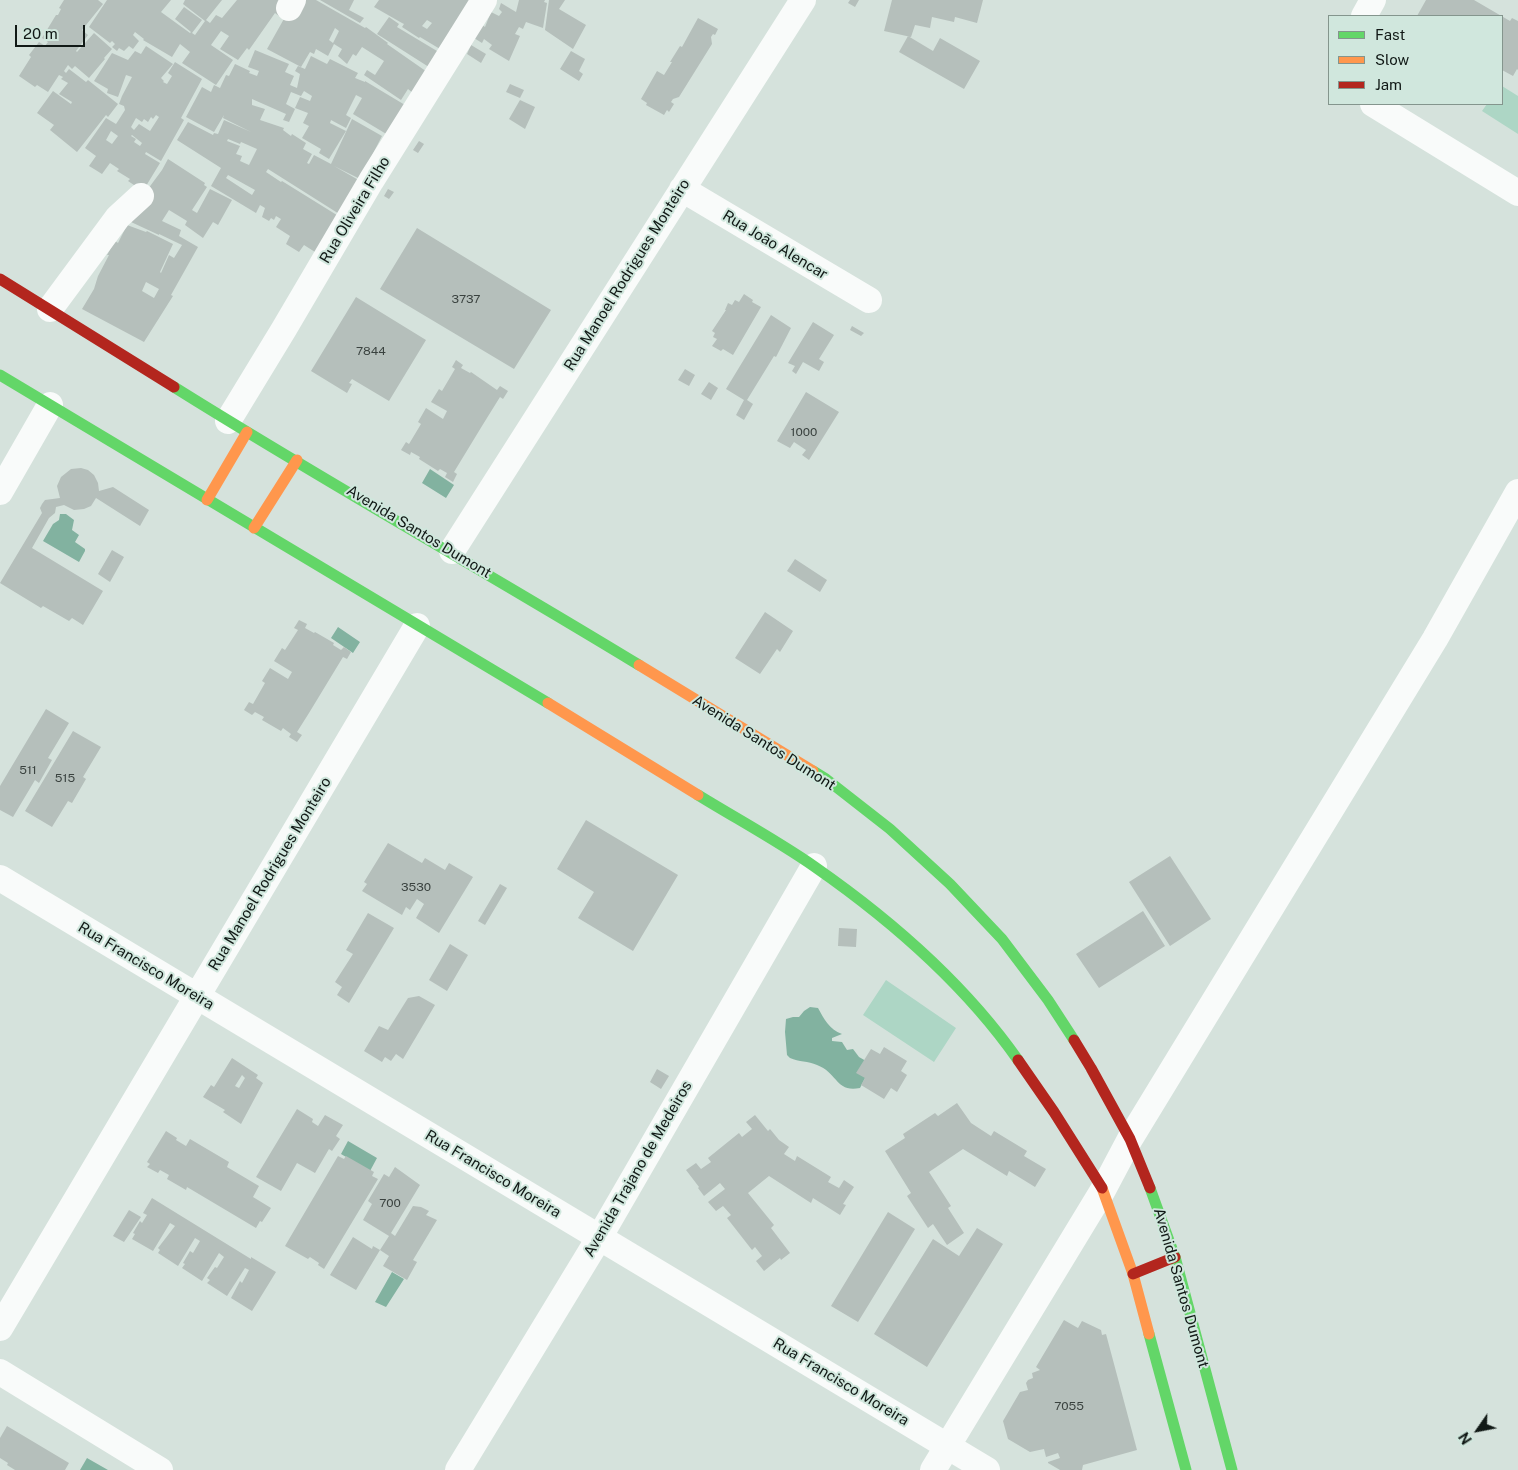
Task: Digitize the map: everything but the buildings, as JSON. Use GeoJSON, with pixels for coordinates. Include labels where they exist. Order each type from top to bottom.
{"type":"FeatureCollection","features":[{"type":"Feature","properties":{"kind":"main road","name":"Avenida Santos Dumont"},"geometry":{"type":"LineString","coordinates":[[0,279],[238,426],[452,551],[826,778],[890,829],[950,884],[1002,939],[1048,1000],[1091,1068],[1130,1139],[1156,1202],[1175,1258],[1232,1470]]}},
{"type":"Feature","properties":{"kind":"main road"},"geometry":{"type":"LineString","coordinates":[[0,375],[619,746],[814,866],[880,916],[944,972],[1003,1039],[1054,1112],[1102,1190],[1133,1274],[1186,1470]]}},
{"type":"Feature","properties":{"kind":"main road"},"geometry":{"type":"LineString","coordinates":[[207,500],[238,426]]}},
{"type":"Feature","properties":{"kind":"main road"},"geometry":{"type":"LineString","coordinates":[[254,528],[296,460]]}},
{"type":"Feature","properties":{"kind":"main road"},"geometry":{"type":"LineString","coordinates":[[1133,1274],[1175,1258]]}},
{"type":"Feature","properties":{"kind":"street","name":"Rua Oliveira Filho"},"geometry":{"type":"LineString","coordinates":[[238,426],[284,329],[371,181],[484,0]]}},
{"type":"Feature","properties":{"kind":"street","name":"Rua Manoel Rodrigues Monteiro"},"geometry":{"type":"LineString","coordinates":[[452,551],[803,0]]}},
{"type":"Feature","properties":{"kind":"street"},"geometry":{"type":"LineString","coordinates":[[1365,15],[1373,0]]}},
{"type":"Feature","properties":{"kind":"street"},"geometry":{"type":"LineString","coordinates":[[1374,105],[1518,193]]}},
{"type":"Feature","properties":{"kind":"street","name":"Rua João Alencar"},"geometry":{"type":"LineString","coordinates":[[682,190],[869,300]]}},
{"type":"Feature","properties":{"kind":"street"},"geometry":{"type":"LineString","coordinates":[[50,309],[118,217],[141,196]]}},
{"type":"Feature","properties":{"kind":"street"},"geometry":{"type":"LineString","coordinates":[[0,492],[50,405]]}},
{"type":"Feature","properties":{"kind":"street"},"geometry":{"type":"LineString","coordinates":[[933,1470],[1102,1190],[1130,1139],[1434,639],[1518,492]]}},
{"type":"Feature","properties":{"kind":"street","name":"Rua Manoel Rodrigues Monteiro"},"geometry":{"type":"LineString","coordinates":[[0,1328],[417,626]]}},
{"type":"Feature","properties":{"kind":"street","name":"Avenida Trajano de Medeiros"},"geometry":{"type":"LineString","coordinates":[[458,1470],[600,1238],[814,866]]}},
{"type":"Feature","properties":{"kind":"street","name":"Rua Francisco Moreira"},"geometry":{"type":"LineString","coordinates":[[0,878],[987,1470]]}},
{"type":"Feature","properties":{"kind":"street"},"geometry":{"type":"LineString","coordinates":[[0,1372],[160,1470]]}},
{"type":"Feature","properties":{"kind":"shaded area"},"geometry":{"type":"Polygon","coordinates":[[[1503,87],[1518,96],[1518,134],[1482,111],[1486,105],[1503,105],[1503,87]]]}},
{"type":"Feature","properties":{"kind":"shaded area"},"geometry":{"type":"Polygon","coordinates":[[[430,469],[454,485],[446,498],[422,483],[430,469]]]}},
{"type":"Feature","properties":{"kind":"shaded area"},"geometry":{"type":"Polygon","coordinates":[[[60,514],[66,514],[74,520],[72,530],[79,535],[75,542],[85,549],[79,562],[43,541],[53,524],[59,520],[60,514]]]}},
{"type":"Feature","properties":{"kind":"shaded area"},"geometry":{"type":"Polygon","coordinates":[[[338,627],[360,642],[353,653],[331,638],[338,627]]]}},
{"type":"Feature","properties":{"kind":"shaded area"},"geometry":{"type":"Polygon","coordinates":[[[886,980],[956,1028],[934,1062],[863,1015],[886,980]]]}},
{"type":"Feature","properties":{"kind":"shaded area"},"geometry":{"type":"Polygon","coordinates":[[[810,1007],[818,1008],[830,1026],[842,1034],[832,1038],[832,1041],[842,1042],[847,1050],[853,1049],[859,1057],[866,1061],[867,1074],[860,1088],[846,1088],[824,1068],[790,1058],[787,1055],[786,1019],[799,1017],[810,1007]]]}},
{"type":"Feature","properties":{"kind":"shaded area"},"geometry":{"type":"Polygon","coordinates":[[[348,1141],[377,1158],[370,1171],[341,1154],[348,1141]]]}},
{"type":"Feature","properties":{"kind":"shaded area"},"geometry":{"type":"Polygon","coordinates":[[[392,1272],[404,1279],[386,1307],[375,1302],[392,1272]]]}},
{"type":"Feature","properties":{"kind":"shaded area"},"geometry":{"type":"Polygon","coordinates":[[[87,1458],[108,1470],[80,1470],[87,1458]]]}},
{"type":"Feature","properties":{"kind":"traffic: fast"},"geometry":{"type":"LineString","coordinates":[[0,375],[548,703]]}},
{"type":"Feature","properties":{"kind":"traffic: fast"},"geometry":{"type":"LineString","coordinates":[[174,387],[639,665]]}},
{"type":"Feature","properties":{"kind":"traffic: fast"},"geometry":{"type":"LineString","coordinates":[[813,771],[890,829],[950,884],[1002,939],[1048,1000],[1074,1040]]}},
{"type":"Feature","properties":{"kind":"traffic: fast"},"geometry":{"type":"LineString","coordinates":[[698,795],[801,857],[843,887],[898,931],[950,979],[997,1032],[1018,1060]]}},
{"type":"Feature","properties":{"kind":"traffic: fast"},"geometry":{"type":"LineString","coordinates":[[1150,1188],[1175,1257],[1232,1470]]}},
{"type":"Feature","properties":{"kind":"traffic: fast"},"geometry":{"type":"LineString","coordinates":[[1149,1334],[1186,1470]]}},
{"type":"Feature","properties":{"kind":"traffic: slow"},"geometry":{"type":"LineString","coordinates":[[207,500],[247,432]]}},
{"type":"Feature","properties":{"kind":"traffic: slow"},"geometry":{"type":"LineString","coordinates":[[254,528],[297,460]]}},
{"type":"Feature","properties":{"kind":"traffic: slow"},"geometry":{"type":"LineString","coordinates":[[639,665],[813,771]]}},
{"type":"Feature","properties":{"kind":"traffic: slow"},"geometry":{"type":"LineString","coordinates":[[548,703],[698,795]]}},
{"type":"Feature","properties":{"kind":"traffic: slow"},"geometry":{"type":"LineString","coordinates":[[1102,1188],[1133,1274],[1149,1334]]}},
{"type":"Feature","properties":{"kind":"traffic: jam"},"geometry":{"type":"LineString","coordinates":[[0,279],[174,387]]}},
{"type":"Feature","properties":{"kind":"traffic: jam"},"geometry":{"type":"LineString","coordinates":[[1074,1040],[1130,1139],[1150,1188]]}},
{"type":"Feature","properties":{"kind":"traffic: jam"},"geometry":{"type":"LineString","coordinates":[[1018,1060],[1054,1112],[1102,1188]]}},
{"type":"Feature","properties":{"kind":"traffic: jam"},"geometry":{"type":"LineString","coordinates":[[1133,1274],[1175,1257]]}}]}
